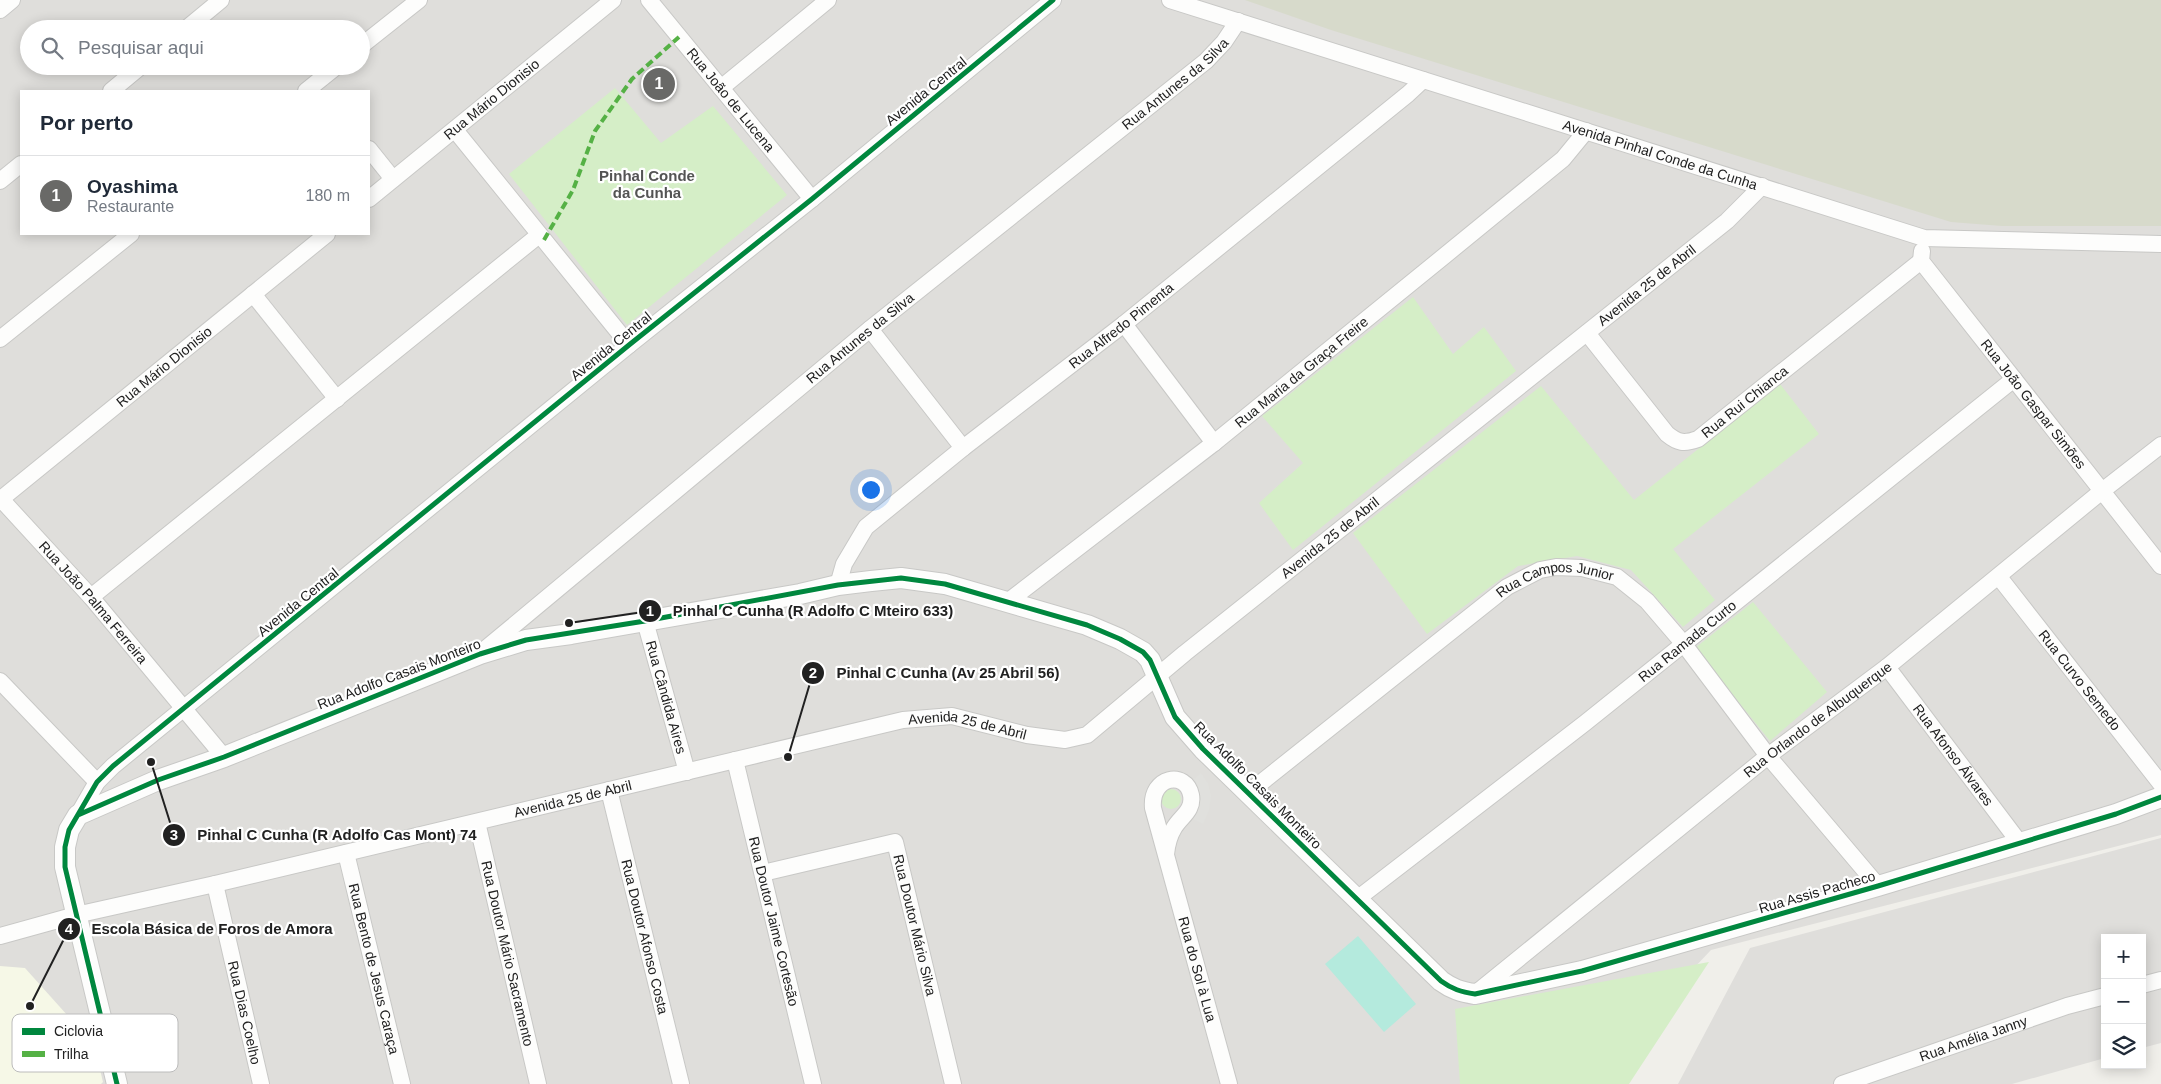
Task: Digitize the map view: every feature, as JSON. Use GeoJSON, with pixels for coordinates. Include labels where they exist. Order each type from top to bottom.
{"type":"FeatureCollection","features":[{"type":"Feature","properties":{"kind":"street"},"geometry":{"type":"LineString","coordinates":[[0,10],[12,0]]}},
{"type":"Feature","properties":{"kind":"street"},"geometry":{"type":"LineString","coordinates":[[197,20],[221,0]]}},
{"type":"Feature","properties":{"kind":"street"},"geometry":{"type":"LineString","coordinates":[[370,39],[419,0]]}},
{"type":"Feature","properties":{"kind":"street","name":"Rua Mário Dionisio"},"geometry":{"type":"LineString","coordinates":[[370,198],[613,0]]}},
{"type":"Feature","properties":{"kind":"street","name":"Rua João de Lucena"},"geometry":{"type":"LineString","coordinates":[[649,0],[812,199]]}},
{"type":"Feature","properties":{"kind":"street"},"geometry":{"type":"LineString","coordinates":[[721,88],[828,0]]}},
{"type":"Feature","properties":{"kind":"street","name":"Avenida Central"},"geometry":{"type":"LineString","coordinates":[[78,815],[97,782],[113,766],[629,345],[812,199],[1053,0]]}},
{"type":"Feature","properties":{"kind":"street","name":"Avenida Pinhal Conde da Cunha"},"geometry":{"type":"LineString","coordinates":[[1170,0],[1924,238],[2161,244]]}},
{"type":"Feature","properties":{"kind":"street","name":"Rua Antunes da Silva"},"geometry":{"type":"LineString","coordinates":[[480,654],[870,329],[1206,61],[1224,42],[1238,21]]}},
{"type":"Feature","properties":{"kind":"street"},"geometry":{"type":"LineString","coordinates":[[113,90],[131,75]]}},
{"type":"Feature","properties":{"kind":"street"},"geometry":{"type":"LineString","coordinates":[[314,89],[328,75]]}},
{"type":"Feature","properties":{"kind":"street","name":"Rua Alfredo Pimenta"},"geometry":{"type":"LineString","coordinates":[[838,585],[844,564],[866,527],[962,448],[1124,324],[1400,101],[1423,80]]}},
{"type":"Feature","properties":{"kind":"street"},"geometry":{"type":"LineString","coordinates":[[455,130],[629,345]]}},
{"type":"Feature","properties":{"kind":"street","name":"Rua Maria da Graça Freire"},"geometry":{"type":"LineString","coordinates":[[1006,603],[1214,443],[1563,159],[1586,131]]}},
{"type":"Feature","properties":{"kind":"street"},"geometry":{"type":"LineString","coordinates":[[370,150],[393,179]]}},
{"type":"Feature","properties":{"kind":"street"},"geometry":{"type":"LineString","coordinates":[[0,181],[20,165]]}},
{"type":"Feature","properties":{"kind":"street","name":"Avenida 25 de Abril"},"geometry":{"type":"LineString","coordinates":[[0,936],[76,915],[215,884],[903,720],[952,716],[1027,735],[1065,740],[1087,735],[1157,676],[1727,221],[1762,186]]}},
{"type":"Feature","properties":{"kind":"street"},"geometry":{"type":"LineString","coordinates":[[0,339],[130,235]]}},
{"type":"Feature","properties":{"kind":"street","name":"Rua Mário Dionisio"},"geometry":{"type":"LineString","coordinates":[[0,498],[326,235]]}},
{"type":"Feature","properties":{"kind":"street"},"geometry":{"type":"LineString","coordinates":[[91,597],[539,235]]}},
{"type":"Feature","properties":{"kind":"street"},"geometry":{"type":"LineString","coordinates":[[1921,261],[1924,238]]}},
{"type":"Feature","properties":{"kind":"street","name":"Rua Rui Chianca"},"geometry":{"type":"LineString","coordinates":[[1587,333],[1667,434],[1676,442],[1686,443],[1698,439],[1921,261]]}},
{"type":"Feature","properties":{"kind":"street","name":"Rua João Gaspar Simões"},"geometry":{"type":"LineString","coordinates":[[1921,261],[2161,566]]}},
{"type":"Feature","properties":{"kind":"street"},"geometry":{"type":"LineString","coordinates":[[253,294],[337,399]]}},
{"type":"Feature","properties":{"kind":"street"},"geometry":{"type":"LineString","coordinates":[[1124,324],[1214,443]]}},
{"type":"Feature","properties":{"kind":"street"},"geometry":{"type":"LineString","coordinates":[[870,329],[962,448]]}},
{"type":"Feature","properties":{"kind":"street","name":"Rua Ramada Curto"},"geometry":{"type":"LineString","coordinates":[[1357,899],[1585,723],[2014,379]]}},
{"type":"Feature","properties":{"kind":"street","name":"Rua Orlando de Albuquerque"},"geometry":{"type":"LineString","coordinates":[[1475,994],[1768,756],[1887,668],[2102,491],[2161,445]]}},
{"type":"Feature","properties":{"kind":"street","name":"Rua João Palma Ferreira"},"geometry":{"type":"LineString","coordinates":[[0,498],[91,597],[224,757]]}},
{"type":"Feature","properties":{"kind":"street","name":"Rua Campos Junior"},"geometry":{"type":"LineString","coordinates":[[1248,793],[1507,587],[1540,570],[1556,567],[1582,568],[1617,577],[1647,601],[1683,643],[1768,756],[1878,886]]}},
{"type":"Feature","properties":{"kind":"street","name":"Rua Curvo Semedo"},"geometry":{"type":"LineString","coordinates":[[1998,577],[2161,784]]}},
{"type":"Feature","properties":{"kind":"street","name":"Rua Adolfo Casais Monteiro"},"geometry":{"type":"LineString","coordinates":[[78,815],[158,780],[224,757],[480,654],[526,640],[800,594],[838,585],[901,578],[919,580],[945,584],[1087,625],[1120,638],[1142,652],[1150,660],[1175,717],[1203,749],[1440,982],[1451,989],[1475,994]]}},
{"type":"Feature","properties":{"kind":"street","name":"Rua Cândida Aires"},"geometry":{"type":"LineString","coordinates":[[645,621],[688,772]]}},
{"type":"Feature","properties":{"kind":"street","name":"Rua Afonso Álvares"},"geometry":{"type":"LineString","coordinates":[[1887,668],[2020,842]]}},
{"type":"Feature","properties":{"kind":"street"},"geometry":{"type":"LineString","coordinates":[[0,681],[97,782]]}},
{"type":"Feature","properties":{"kind":"street","name":"Rua Doutor Jaime Cortesão"},"geometry":{"type":"LineString","coordinates":[[735,760],[813,1084]]}},
{"type":"Feature","properties":{"kind":"street","name":"Rua Doutor Afonso Costa"},"geometry":{"type":"LineString","coordinates":[[608,790],[681,1084]]}},
{"type":"Feature","properties":{"kind":"street","name":"Rua Assis Pacheco"},"geometry":{"type":"LineString","coordinates":[[1475,994],[1582,971],[1878,886],[2116,814],[2161,797]]}},
{"type":"Feature","properties":{"kind":"street"},"geometry":{"type":"LineString","coordinates":[[78,815],[69,830],[65,847],[65,867],[101,1014]]}},
{"type":"Feature","properties":{"kind":"street","name":"Rua Doutor Mário Sacramento"},"geometry":{"type":"LineString","coordinates":[[477,822],[538,1084]]}},
{"type":"Feature","properties":{"kind":"street","name":"Rua Doutor Mário Silva"},"geometry":{"type":"LineString","coordinates":[[762,873],[895,842],[953,1084]]}},
{"type":"Feature","properties":{"kind":"street","name":"Rua Bento de Jesus Caraça"},"geometry":{"type":"LineString","coordinates":[[346,853],[402,1084]]}},
{"type":"Feature","properties":{"kind":"street","name":"Rua do Sol à Lua"},"geometry":{"type":"LineString","coordinates":[[1166,854],[1229,1084]]}},
{"type":"Feature","properties":{"kind":"street","name":"Rua Dias Coelho"},"geometry":{"type":"LineString","coordinates":[[215,884],[261,1084]]}},
{"type":"Feature","properties":{"kind":"street"},"geometry":{"type":"LineString","coordinates":[[2146,984],[2161,980]]}},
{"type":"Feature","properties":{"kind":"street","name":"Rua Amélia Janny"},"geometry":{"type":"LineString","coordinates":[[1842,1084],[2067,1006],[2101,997]]}},
{"type":"Feature","properties":{"kind":"shaded area"},"geometry":{"type":"Polygon","coordinates":[[[0,0],[1310,0],[2161,209],[2161,835],[1711,950],[1584,1084],[0,1084],[0,0]]]}},
{"type":"Feature","properties":{"kind":"shaded area"},"geometry":{"type":"Polygon","coordinates":[[[1245,0],[2161,0],[2161,226],[2002,226],[1951,222],[1331,30],[1245,0]]]}},
{"type":"Feature","properties":{"kind":"shaded area"},"geometry":{"type":"Polygon","coordinates":[[[1201,773],[1208,784],[1211,796],[1209,810],[1203,824],[1193,819],[1200,798],[1198,788],[1192,781],[1201,773]]]}},
{"type":"Feature","properties":{"kind":"shaded area"},"geometry":{"type":"Polygon","coordinates":[[[2161,838],[2161,1043],[2146,1047],[2146,934],[2101,934],[2101,1059],[2012,1084],[1678,1084],[1750,948],[2161,838]]]}},
{"type":"Feature","properties":{"kind":"shaded area"},"geometry":{"type":"Polygon","coordinates":[[[1358,936],[1416,1004],[1384,1032],[1325,964],[1358,936]]]}},
{"type":"Feature","properties":{"kind":"shaded area"},"geometry":{"type":"Polygon","coordinates":[[[0,966],[25,968],[66,1014],[12,1014],[12,1072],[101,1072],[103,1082],[101,1084],[0,1084],[0,966]]]}},
{"type":"Feature","properties":{"kind":"green space"},"geometry":{"type":"Polygon","coordinates":[[[615,88],[661,143],[713,106],[787,195],[627,325],[509,174],[615,88]]]}},
{"type":"Feature","properties":{"kind":"green space"},"geometry":{"type":"Polygon","coordinates":[[[1413,297],[1453,354],[1484,327],[1516,371],[1293,550],[1259,503],[1303,463],[1262,416],[1413,297]]]}},
{"type":"Feature","properties":{"kind":"green space"},"geometry":{"type":"Polygon","coordinates":[[[1780,384],[1819,434],[1673,549],[1715,600],[1683,627],[1631,570],[1577,556],[1518,566],[1427,634],[1353,533],[1541,386],[1634,500],[1780,384]]]}},
{"type":"Feature","properties":{"kind":"green space"},"geometry":{"type":"Polygon","coordinates":[[[1753,602],[1827,692],[1770,741],[1695,648],[1753,602]]]}},
{"type":"Feature","properties":{"kind":"green space"},"geometry":{"type":"Polygon","coordinates":[[[1171,789],[1178,792],[1181,799],[1178,806],[1171,809],[1164,806],[1161,799],[1164,792],[1171,789]]]}},
{"type":"Feature","properties":{"kind":"green space"},"geometry":{"type":"Polygon","coordinates":[[[1709,962],[1629,1084],[1460,1084],[1455,1009],[1709,962]]]}},
{"type":"Feature","properties":{"kind":"marked path"},"geometry":{"type":"LineString","coordinates":[[544,240],[573,190],[595,131],[632,79],[679,37]]}},
{"type":"Feature","properties":{"kind":"cycle path"},"geometry":{"type":"LineString","coordinates":[[100,1014],[65,867],[65,847],[69,830],[97,782],[113,766],[629,345],[812,199],[1053,0]]}},
{"type":"Feature","properties":{"kind":"cycle path"},"geometry":{"type":"LineString","coordinates":[[78,815],[158,780],[224,757],[480,654],[526,640],[645,621],[838,585],[901,578],[945,584],[1087,625],[1120,639],[1143,652],[1150,660],[1175,717],[1203,749],[1441,981],[1453,988],[1475,994],[1582,971],[1878,886],[2116,814],[2161,797]]}},
{"type":"Feature","properties":{"kind":"cycle path"},"geometry":{"type":"LineString","coordinates":[[114,1072],[117,1084]]}},
{"type":"Feature","properties":{"kind":"place","name":"Oyashima"},"geometry":{"type":"Point","coordinates":[659,84]}},
{"type":"Feature","properties":{"kind":"place","name":"Pinhal C Cunha (R Adolfo C Mteiro 633)"},"geometry":{"type":"Point","coordinates":[569,623]}},
{"type":"Feature","properties":{"kind":"place","name":"Pinhal C Cunha (Av 25 Abril 56)"},"geometry":{"type":"Point","coordinates":[788,757]}},
{"type":"Feature","properties":{"kind":"place","name":"Pinhal C Cunha (R Adolfo Cas Mont) 74"},"geometry":{"type":"Point","coordinates":[151,762]}},
{"type":"Feature","properties":{"kind":"place","name":"Escola Básica de Foros de Amora"},"geometry":{"type":"Point","coordinates":[30,1006]}},
{"type":"Feature","properties":{"kind":"district","name":"Pinhal Conde da Cunha"},"geometry":{"type":"Point","coordinates":[647,184]}}]}
